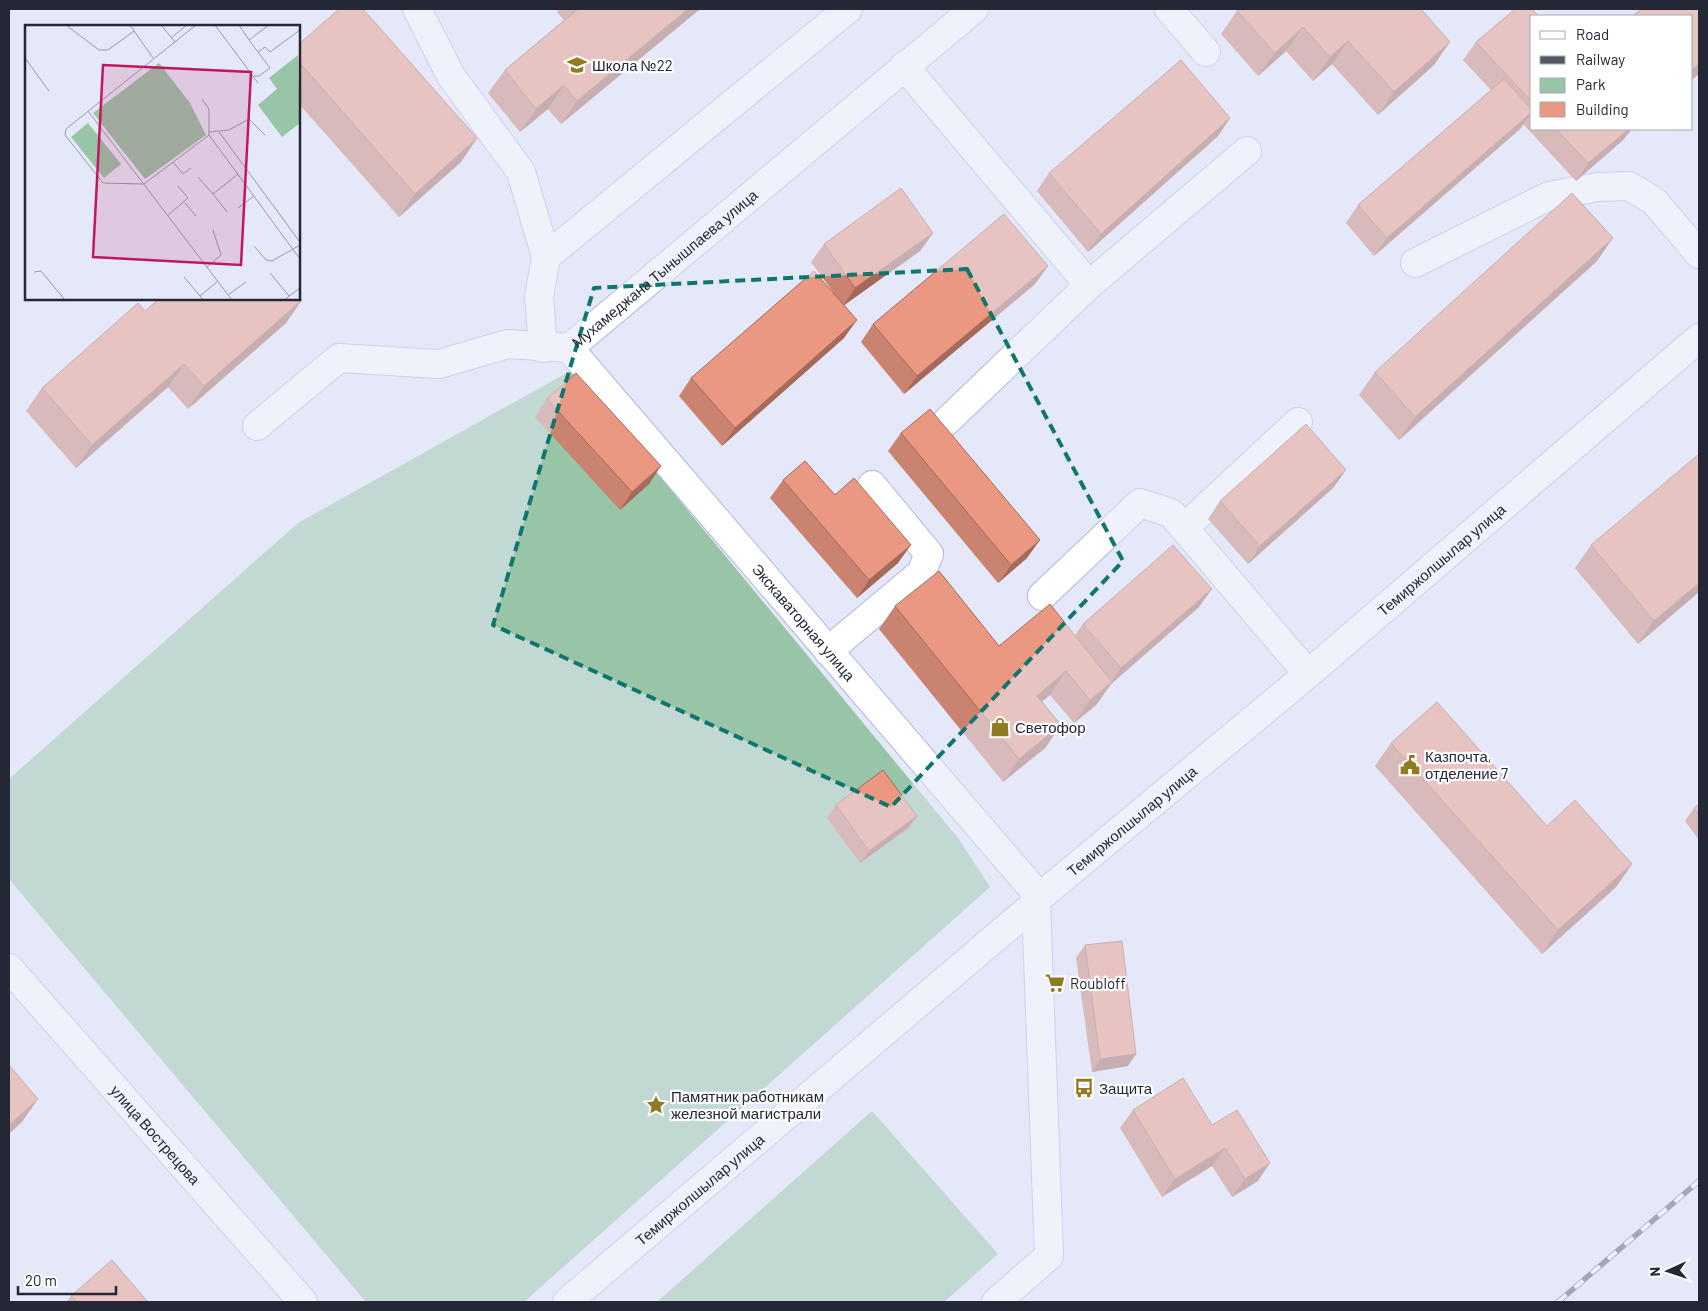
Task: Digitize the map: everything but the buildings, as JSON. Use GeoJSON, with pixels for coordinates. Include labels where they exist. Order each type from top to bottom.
{"type":"FeatureCollection","features":[{"type":"Feature","properties":{"kind":"street"},"geometry":{"type":"LineString","coordinates":[[257,426],[339,358],[439,364],[508,344],[556,348],[538,297],[546,257],[521,172],[451,76],[417,9]]}},
{"type":"Feature","properties":{"kind":"street"},"geometry":{"type":"LineString","coordinates":[[546,257],[848,9]]}},
{"type":"Feature","properties":{"kind":"street","name":"Мухамеджана Тынышпаева улица"},"geometry":{"type":"LineString","coordinates":[[556,348],[974,9]]}},
{"type":"Feature","properties":{"kind":"street"},"geometry":{"type":"LineString","coordinates":[[1169,9],[1206,52]]}},
{"type":"Feature","properties":{"kind":"street"},"geometry":{"type":"LineString","coordinates":[[904,66],[1089,285]]}},
{"type":"Feature","properties":{"kind":"street"},"geometry":{"type":"LineString","coordinates":[[947,421],[1089,285],[1247,151]]}},
{"type":"Feature","properties":{"kind":"street"},"geometry":{"type":"LineString","coordinates":[[1415,263],[1549,196],[1598,187],[1629,186],[1654,200],[1699,254]]}},
{"type":"Feature","properties":{"kind":"street","name":"Темиржолшылар улица"},"geometry":{"type":"LineString","coordinates":[[567,1302],[1037,899],[1308,674],[1699,338]]}},
{"type":"Feature","properties":{"kind":"street","name":"Экскаваторная улица"},"geometry":{"type":"LineString","coordinates":[[556,348],[828,651],[1037,899]]}},
{"type":"Feature","properties":{"kind":"street"},"geometry":{"type":"LineString","coordinates":[[1184,528],[1298,422]]}},
{"type":"Feature","properties":{"kind":"street"},"geometry":{"type":"LineString","coordinates":[[828,651],[921,573],[929,554],[872,486]]}},
{"type":"Feature","properties":{"kind":"street"},"geometry":{"type":"LineString","coordinates":[[1042,596],[1140,503],[1171,513],[1308,674]]}},
{"type":"Feature","properties":{"kind":"street"},"geometry":{"type":"LineString","coordinates":[[996,1302],[1049,1256],[1037,899]]}},
{"type":"Feature","properties":{"kind":"street","name":"улица Вострецова"},"geometry":{"type":"LineString","coordinates":[[9,968],[303,1302]]}},
{"type":"Feature","properties":{"kind":"highlighted area"},"geometry":{"type":"Polygon","coordinates":[[[967,269],[1123,561],[891,807],[493,625],[594,288],[967,269]]]}},
{"type":"Feature","properties":{"kind":"green space"},"geometry":{"type":"Polygon","coordinates":[[[572,370],[958,838],[990,887],[524,1302],[366,1302],[9,879],[9,779],[298,523],[572,370]]]}},
{"type":"Feature","properties":{"kind":"green space"},"geometry":{"type":"Polygon","coordinates":[[[872,1111],[998,1254],[944,1302],[657,1302],[872,1111]]]}},
{"type":"Feature","properties":{"kind":"railway"},"geometry":{"type":"LineString","coordinates":[[1558,1302],[1699,1181]]}},
{"type":"Feature","properties":{"kind":"place","name":"Школа №22"},"geometry":{"type":"Point","coordinates":[577,65]}},
{"type":"Feature","properties":{"kind":"place","name":"Светофор"},"geometry":{"type":"Point","coordinates":[1000,727]}},
{"type":"Feature","properties":{"kind":"place","name":"Казпочта, отделение 7"},"geometry":{"type":"Point","coordinates":[1410,765]}},
{"type":"Feature","properties":{"kind":"place","name":"Roubloff"},"geometry":{"type":"Point","coordinates":[1055,983]}},
{"type":"Feature","properties":{"kind":"place","name":"Защита"},"geometry":{"type":"Point","coordinates":[1084,1088]}},
{"type":"Feature","properties":{"kind":"place","name":"Памятник работникам железной магистрали"},"geometry":{"type":"Point","coordinates":[656,1105]}}]}
